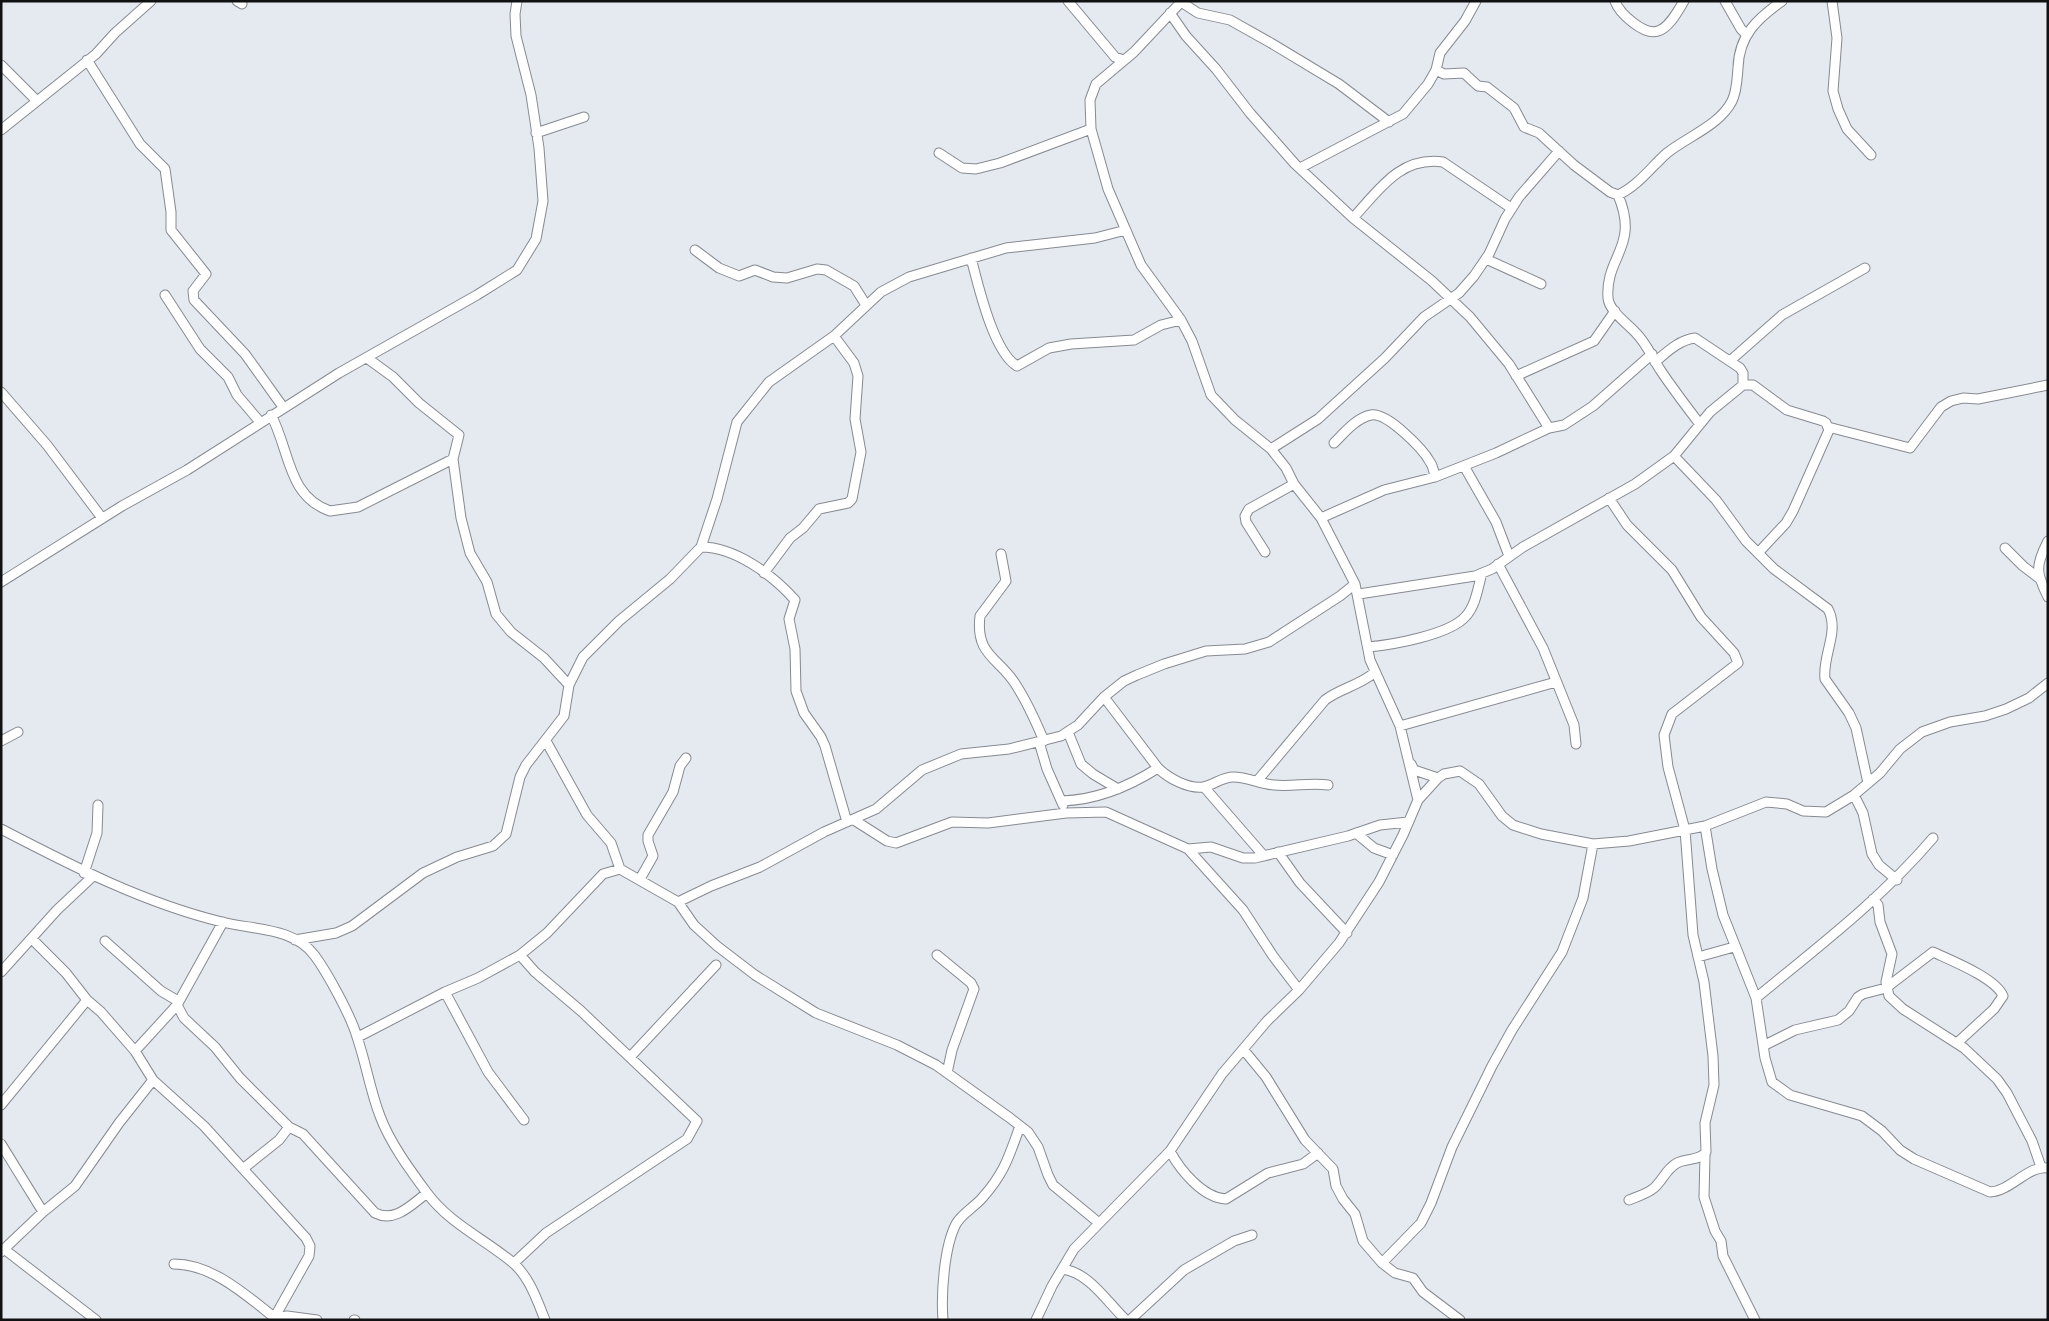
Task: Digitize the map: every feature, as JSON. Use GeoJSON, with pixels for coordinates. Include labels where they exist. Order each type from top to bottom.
{"type":"FeatureCollection","features":[{"type":"Feature","properties":{"kind":"street"},"geometry":{"type":"LineString","coordinates":[[1,130],[96,54],[125,23],[151,1]]}},
{"type":"Feature","properties":{"kind":"street"},"geometry":{"type":"LineString","coordinates":[[1,582],[102,518],[187,470],[283,407],[510,275],[522,264],[536,239],[542,206],[541,168],[531,95],[516,36],[515,14],[517,1]]}},
{"type":"Feature","properties":{"kind":"street"},"geometry":{"type":"LineString","coordinates":[[1068,1],[1115,57],[1123,60]]}},
{"type":"Feature","properties":{"kind":"street"},"geometry":{"type":"LineString","coordinates":[[1389,122],[1340,84],[1271,43],[1230,20],[1198,12],[1182,1],[1096,84],[1090,100],[1091,129],[1108,189],[1141,265],[1181,320],[1192,340],[1211,395],[1234,420],[1271,450],[1286,468],[1294,484],[1321,518],[1355,584],[1359,594],[1374,673],[1400,726],[1418,800]]}},
{"type":"Feature","properties":{"kind":"street"},"geometry":{"type":"LineString","coordinates":[[1300,168],[1403,114],[1436,70],[1440,53],[1465,21],[1476,1]]}},
{"type":"Feature","properties":{"kind":"street"},"geometry":{"type":"LineString","coordinates":[[1615,1],[1622,16],[1651,32],[1665,27],[1684,1]]}},
{"type":"Feature","properties":{"kind":"street"},"geometry":{"type":"LineString","coordinates":[[1725,1],[1741,29],[1746,34]]}},
{"type":"Feature","properties":{"kind":"street"},"geometry":{"type":"LineString","coordinates":[[1618,195],[1645,175],[1666,154],[1726,110],[1737,86],[1739,52],[1746,34],[1758,19],[1782,1]]}},
{"type":"Feature","properties":{"kind":"street"},"geometry":{"type":"LineString","coordinates":[[1832,1],[1838,38],[1833,91],[1838,109],[1847,129],[1871,155]]}},
{"type":"Feature","properties":{"kind":"street"},"geometry":{"type":"LineString","coordinates":[[1170,13],[1186,36],[1233,88],[1250,113],[1300,168],[1353,218],[1452,299],[1478,326],[1516,376],[1549,428]]}},
{"type":"Feature","properties":{"kind":"street"},"geometry":{"type":"LineString","coordinates":[[87,60],[140,144],[161,164],[166,172],[171,230],[206,274],[193,291],[194,300],[245,354],[283,407]]}},
{"type":"Feature","properties":{"kind":"street"},"geometry":{"type":"LineString","coordinates":[[1,65],[37,102]]}},
{"type":"Feature","properties":{"kind":"street"},"geometry":{"type":"LineString","coordinates":[[1436,70],[1444,74],[1464,73],[1478,86],[1494,92],[1514,108],[1524,127],[1539,133],[1610,192],[1618,195],[1624,211],[1626,234],[1609,288],[1610,305],[1637,334],[1699,423]]}},
{"type":"Feature","properties":{"kind":"street"},"geometry":{"type":"LineString","coordinates":[[536,133],[584,118]]}},
{"type":"Feature","properties":{"kind":"street"},"geometry":{"type":"LineString","coordinates":[[939,153],[962,168],[976,169],[1000,163],[1091,129]]}},
{"type":"Feature","properties":{"kind":"street"},"geometry":{"type":"LineString","coordinates":[[1271,450],[1318,419],[1386,358],[1424,317],[1452,299],[1474,276],[1486,259],[1511,208],[1559,151]]}},
{"type":"Feature","properties":{"kind":"street"},"geometry":{"type":"LineString","coordinates":[[1353,218],[1394,174],[1404,167],[1436,161],[1443,162],[1511,208]]}},
{"type":"Feature","properties":{"kind":"street"},"geometry":{"type":"LineString","coordinates":[[295,940],[336,933],[352,926],[423,873],[500,842],[510,826],[520,777],[526,766],[564,716],[569,685],[583,657],[619,621],[670,579],[701,547],[717,499],[734,430],[741,415],[769,382],[834,336],[881,292],[909,277],[1006,248],[1095,238],[1126,230]]}},
{"type":"Feature","properties":{"kind":"street"},"geometry":{"type":"LineString","coordinates":[[695,250],[719,268],[739,276],[755,270],[773,277],[787,278],[817,269],[826,270],[854,286],[866,306]]}},
{"type":"Feature","properties":{"kind":"street"},"geometry":{"type":"LineString","coordinates":[[971,258],[992,328],[1008,358],[1016,366],[1049,348],[1072,344],[1134,340],[1161,325],[1181,320]]}},
{"type":"Feature","properties":{"kind":"street"},"geometry":{"type":"LineString","coordinates":[[1486,259],[1541,284]]}},
{"type":"Feature","properties":{"kind":"street"},"geometry":{"type":"LineString","coordinates":[[1731,360],[1782,315],[1864,268]]}},
{"type":"Feature","properties":{"kind":"street"},"geometry":{"type":"LineString","coordinates":[[165,295],[200,349],[228,377],[237,396],[260,422]]}},
{"type":"Feature","properties":{"kind":"street"},"geometry":{"type":"LineString","coordinates":[[1516,376],[1594,341],[1615,311]]}},
{"type":"Feature","properties":{"kind":"street"},"geometry":{"type":"LineString","coordinates":[[764,573],[790,538],[803,528],[819,509],[848,503],[852,499],[862,452],[855,419],[858,376],[854,364],[834,336]]}},
{"type":"Feature","properties":{"kind":"street"},"geometry":{"type":"LineString","coordinates":[[1321,518],[1384,490],[1435,477],[1549,428],[1564,425],[1593,406],[1653,358],[1687,339],[1695,338],[1731,360],[1743,373],[1743,385]]}},
{"type":"Feature","properties":{"kind":"street"},"geometry":{"type":"LineString","coordinates":[[367,358],[393,377],[419,403],[456,430],[459,435],[459,441],[453,459],[461,518],[470,553],[487,582],[496,614],[510,632],[544,658],[569,685]]}},
{"type":"Feature","properties":{"kind":"street"},"geometry":{"type":"LineString","coordinates":[[1359,594],[1482,573],[1635,484],[1674,456],[1699,423],[1720,402],[1743,385],[1753,385],[1787,410],[1823,421],[1828,427],[1910,448],[1941,407],[1951,401],[1963,398],[1991,397],[2048,385]]}},
{"type":"Feature","properties":{"kind":"street"},"geometry":{"type":"LineString","coordinates":[[1,392],[47,444],[102,518]]}},
{"type":"Feature","properties":{"kind":"street"},"geometry":{"type":"LineString","coordinates":[[271,415],[295,483],[303,494],[330,511],[358,507],[453,459]]}},
{"type":"Feature","properties":{"kind":"street"},"geometry":{"type":"LineString","coordinates":[[1334,443],[1353,425],[1367,417],[1377,415],[1403,431],[1418,446],[1431,463],[1435,477]]}},
{"type":"Feature","properties":{"kind":"street"},"geometry":{"type":"LineString","coordinates":[[1758,553],[1793,511],[1828,434],[1828,427]]}},
{"type":"Feature","properties":{"kind":"street"},"geometry":{"type":"LineString","coordinates":[[1674,456],[1716,500],[1736,529],[1774,569],[1828,609],[1832,617],[1833,630],[1825,679],[1849,712],[1856,728],[1868,783]]}},
{"type":"Feature","properties":{"kind":"street"},"geometry":{"type":"LineString","coordinates":[[1464,466],[1496,522],[1509,556]]}},
{"type":"Feature","properties":{"kind":"street"},"geometry":{"type":"LineString","coordinates":[[1265,552],[1246,522],[1245,516],[1249,509],[1294,484]]}},
{"type":"Feature","properties":{"kind":"street"},"geometry":{"type":"LineString","coordinates":[[1609,498],[1627,525],[1672,570],[1702,617],[1738,658],[1735,667],[1688,700],[1672,714],[1664,735],[1668,767],[1685,830],[1693,935],[1704,982],[1714,1077],[1706,1113],[1704,1197],[1715,1231],[1721,1241],[1723,1256],[1754,1320]]}},
{"type":"Feature","properties":{"kind":"street"},"geometry":{"type":"LineString","coordinates":[[2048,541],[2038,561],[2037,571],[2048,597]]}},
{"type":"Feature","properties":{"kind":"street"},"geometry":{"type":"LineString","coordinates":[[701,547],[711,547],[735,554],[764,573],[795,600],[789,619],[795,649],[796,691],[804,713],[822,737],[850,821],[887,841],[896,843],[952,822],[988,823],[1066,813],[1106,812],[1188,848],[1243,910],[1273,956],[1300,990]]}},
{"type":"Feature","properties":{"kind":"street"},"geometry":{"type":"LineString","coordinates":[[2005,548],[2022,566],[2040,580]]}},
{"type":"Feature","properties":{"kind":"street"},"geometry":{"type":"LineString","coordinates":[[1001,554],[1006,581],[980,616],[982,644],[988,656],[1016,683],[1042,741],[1047,769],[1066,813]]}},
{"type":"Feature","properties":{"kind":"street"},"geometry":{"type":"LineString","coordinates":[[1498,564],[1543,648],[1574,725],[1576,744]]}},
{"type":"Feature","properties":{"kind":"street"},"geometry":{"type":"LineString","coordinates":[[1368,647],[1397,645],[1442,630],[1463,620],[1471,610],[1482,573]]}},
{"type":"Feature","properties":{"kind":"street"},"geometry":{"type":"LineString","coordinates":[[678,902],[760,867],[886,803],[904,784],[922,770],[953,756],[1042,741],[1068,732],[1104,697],[1124,681],[1164,664],[1206,651],[1245,649],[1269,642],[1340,596],[1355,584]]}},
{"type":"Feature","properties":{"kind":"street"},"geometry":{"type":"LineString","coordinates":[[1258,780],[1325,700],[1333,694],[1361,684],[1374,673]]}},
{"type":"Feature","properties":{"kind":"street"},"geometry":{"type":"LineString","coordinates":[[1400,726],[1556,682]]}},
{"type":"Feature","properties":{"kind":"street"},"geometry":{"type":"LineString","coordinates":[[1036,1320],[1062,1268],[1074,1249],[1170,1151],[1222,1074],[1267,1021],[1300,990],[1347,933],[1393,855],[1418,800],[1444,774],[1460,771],[1479,784],[1507,822],[1541,834],[1593,844],[1629,841],[1706,826],[1766,802],[1787,804],[1803,811],[1826,812],[1854,795],[1880,773],[1900,749],[1922,732],[1950,722],[1985,716],[2006,709],[2030,698],[2048,684]]}},
{"type":"Feature","properties":{"kind":"street"},"geometry":{"type":"LineString","coordinates":[[1104,697],[1158,768],[1167,776],[1184,784],[1204,787],[1230,777],[1258,780],[1276,785],[1312,783],[1328,786]]}},
{"type":"Feature","properties":{"kind":"street"},"geometry":{"type":"LineString","coordinates":[[1,741],[18,732]]}},
{"type":"Feature","properties":{"kind":"street"},"geometry":{"type":"LineString","coordinates":[[1068,732],[1081,764],[1093,774],[1118,789]]}},
{"type":"Feature","properties":{"kind":"street"},"geometry":{"type":"LineString","coordinates":[[546,741],[587,815],[611,843],[620,869]]}},
{"type":"Feature","properties":{"kind":"street"},"geometry":{"type":"LineString","coordinates":[[640,879],[653,856],[648,835],[673,792],[680,766],[686,758]]}},
{"type":"Feature","properties":{"kind":"street"},"geometry":{"type":"LineString","coordinates":[[1410,762],[1414,770],[1438,778]]}},
{"type":"Feature","properties":{"kind":"street"},"geometry":{"type":"LineString","coordinates":[[1062,801],[1088,799],[1118,789],[1158,768]]}},
{"type":"Feature","properties":{"kind":"street"},"geometry":{"type":"LineString","coordinates":[[1204,787],[1264,856]]}},
{"type":"Feature","properties":{"kind":"street"},"geometry":{"type":"LineString","coordinates":[[1854,795],[1862,813],[1872,854],[1879,865],[1896,880]]}},
{"type":"Feature","properties":{"kind":"street"},"geometry":{"type":"LineString","coordinates":[[2,971],[88,875],[97,833],[98,805]]}},
{"type":"Feature","properties":{"kind":"street"},"geometry":{"type":"LineString","coordinates":[[1188,848],[1211,847],[1243,858],[1264,856],[1380,826],[1408,822]]}},
{"type":"Feature","properties":{"kind":"street"},"geometry":{"type":"LineString","coordinates":[[1706,826],[1712,869],[1723,915],[1734,947],[1745,966],[1756,998],[1768,1071],[1776,1087],[1790,1095],[1862,1116],[1882,1131],[1900,1150],[1914,1159],[1990,1192],[2010,1186],[2045,1168],[1997,1079],[1957,1043],[1895,1002],[1886,988],[1892,954],[1880,922],[1878,905],[1873,900]]}},
{"type":"Feature","properties":{"kind":"street"},"geometry":{"type":"LineString","coordinates":[[1,828],[88,875],[222,922],[264,928],[295,940],[315,955],[352,1021],[380,1118],[393,1142],[427,1193],[460,1227],[514,1263],[532,1289],[545,1320]]}},
{"type":"Feature","properties":{"kind":"street"},"geometry":{"type":"LineString","coordinates":[[1356,833],[1374,848],[1393,855]]}},
{"type":"Feature","properties":{"kind":"street"},"geometry":{"type":"LineString","coordinates":[[1756,998],[1841,929],[1896,880],[1933,838]]}},
{"type":"Feature","properties":{"kind":"street"},"geometry":{"type":"LineString","coordinates":[[1382,1263],[1421,1223],[1431,1203],[1452,1147],[1492,1066],[1512,1030],[1562,952],[1583,898],[1593,844]]}},
{"type":"Feature","properties":{"kind":"street"},"geometry":{"type":"LineString","coordinates":[[1278,852],[1300,883],[1347,933]]}},
{"type":"Feature","properties":{"kind":"street"},"geometry":{"type":"LineString","coordinates":[[358,1037],[445,992],[478,978],[520,955],[547,933],[602,874],[620,869],[678,902],[685,914],[717,946],[755,975],[816,1013],[897,1046],[936,1065],[1020,1126],[1038,1147],[1053,1185],[1099,1223]]}},
{"type":"Feature","properties":{"kind":"street"},"geometry":{"type":"LineString","coordinates":[[134,1051],[178,1003],[222,922]]}},
{"type":"Feature","properties":{"kind":"street"},"geometry":{"type":"LineString","coordinates":[[32,939],[66,973],[87,1000],[101,1012],[134,1051],[153,1080],[204,1126],[306,1238],[310,1246],[309,1256],[274,1319]]}},
{"type":"Feature","properties":{"kind":"street"},"geometry":{"type":"LineString","coordinates":[[105,941],[161,991],[178,1003],[184,1018],[215,1047],[240,1078],[289,1127],[303,1134],[375,1214],[391,1217],[399,1214],[427,1193]]}},
{"type":"Feature","properties":{"kind":"street"},"geometry":{"type":"LineString","coordinates":[[1698,957],[1734,947]]}},
{"type":"Feature","properties":{"kind":"street"},"geometry":{"type":"LineString","coordinates":[[1765,1045],[1795,1030],[1838,1020],[1846,1015],[1855,1001],[1864,994],[1886,988],[1932,952],[1955,962],[2001,992],[2001,1001],[1957,1043]]}},
{"type":"Feature","properties":{"kind":"street"},"geometry":{"type":"LineString","coordinates":[[514,1263],[546,1233],[687,1139],[696,1126],[697,1121],[581,1011],[535,972],[520,955]]}},
{"type":"Feature","properties":{"kind":"street"},"geometry":{"type":"LineString","coordinates":[[937,955],[972,983],[974,989],[952,1050],[947,1073]]}},
{"type":"Feature","properties":{"kind":"street"},"geometry":{"type":"LineString","coordinates":[[628,1055],[632,1056],[716,965]]}},
{"type":"Feature","properties":{"kind":"street"},"geometry":{"type":"LineString","coordinates":[[445,992],[488,1072],[524,1120]]}},
{"type":"Feature","properties":{"kind":"street"},"geometry":{"type":"LineString","coordinates":[[1,1105],[87,1000]]}},
{"type":"Feature","properties":{"kind":"street"},"geometry":{"type":"LineString","coordinates":[[1243,1049],[1266,1077],[1305,1140],[1333,1169],[1336,1186],[1343,1199],[1355,1214],[1364,1241],[1382,1263],[1395,1273],[1413,1278],[1423,1292],[1460,1320]]}},
{"type":"Feature","properties":{"kind":"street"},"geometry":{"type":"LineString","coordinates":[[96,1320],[3,1251],[43,1212],[79,1181],[153,1080]]}},
{"type":"Feature","properties":{"kind":"street"},"geometry":{"type":"LineString","coordinates":[[943,1320],[947,1262],[957,1222],[974,1207],[1002,1174],[1020,1126]]}},
{"type":"Feature","properties":{"kind":"street"},"geometry":{"type":"LineString","coordinates":[[244,1168],[279,1140],[289,1127]]}},
{"type":"Feature","properties":{"kind":"street"},"geometry":{"type":"LineString","coordinates":[[1,1144],[43,1212]]}},
{"type":"Feature","properties":{"kind":"street"},"geometry":{"type":"LineString","coordinates":[[1170,1151],[1193,1181],[1211,1195],[1226,1199],[1268,1173],[1303,1164],[1318,1153]]}},
{"type":"Feature","properties":{"kind":"street"},"geometry":{"type":"LineString","coordinates":[[1629,1200],[1654,1188],[1676,1163],[1705,1154]]}},
{"type":"Feature","properties":{"kind":"street"},"geometry":{"type":"LineString","coordinates":[[1130,1320],[1184,1270],[1234,1241],[1252,1235]]}},
{"type":"Feature","properties":{"kind":"street"},"geometry":{"type":"LineString","coordinates":[[174,1264],[190,1264],[215,1274],[274,1319]]}},
{"type":"Feature","properties":{"kind":"street"},"geometry":{"type":"LineString","coordinates":[[1062,1268],[1070,1270],[1088,1281],[1126,1320]]}},
{"type":"Feature","properties":{"kind":"street"},"geometry":{"type":"LineString","coordinates":[[274,1319],[287,1316],[317,1320]]}}]}
